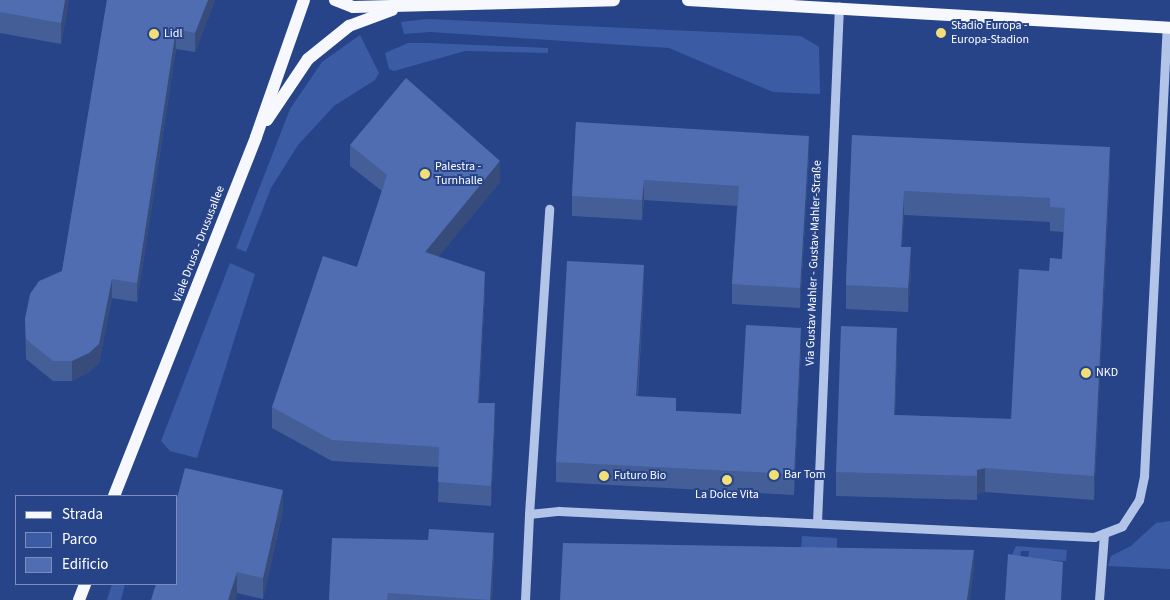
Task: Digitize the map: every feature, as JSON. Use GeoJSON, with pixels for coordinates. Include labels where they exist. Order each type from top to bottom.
{"type":"FeatureCollection","features":[{"type":"Feature","properties":{"kind":"main road","name":"Viale Druso - Drususallee"},"geometry":{"type":"LineString","coordinates":[[114,495],[256,137],[304,0]]}},
{"type":"Feature","properties":{"kind":"main road"},"geometry":{"type":"LineString","coordinates":[[335,0],[352,7],[431,2],[614,0]]}},
{"type":"Feature","properties":{"kind":"main road"},"geometry":{"type":"LineString","coordinates":[[522,0],[548,2]]}},
{"type":"Feature","properties":{"kind":"main road"},"geometry":{"type":"LineString","coordinates":[[688,0],[839,6],[877,12],[1169,28]]}},
{"type":"Feature","properties":{"kind":"main road"},"geometry":{"type":"LineString","coordinates":[[256,137],[308,58],[349,26],[382,12],[431,2]]}},
{"type":"Feature","properties":{"kind":"main road"},"geometry":{"type":"LineString","coordinates":[[79,600],[85,585]]}},
{"type":"Feature","properties":{"kind":"street","name":"Via Gustav Mahler - Gustav-Mahler-Straße"},"geometry":{"type":"LineString","coordinates":[[817,522],[839,6]]}},
{"type":"Feature","properties":{"kind":"street"},"geometry":{"type":"LineString","coordinates":[[529,514],[560,511],[817,522],[1094,537],[1122,526],[1139,500],[1144,476],[1169,28]]}},
{"type":"Feature","properties":{"kind":"street"},"geometry":{"type":"LineString","coordinates":[[525,600],[549,209]]}},
{"type":"Feature","properties":{"kind":"street"},"geometry":{"type":"LineString","coordinates":[[1099,600],[1104,533]]}},
{"type":"Feature","properties":{"kind":"green space"},"geometry":{"type":"Polygon","coordinates":[[[427,19],[801,36],[819,47],[820,94],[773,92],[669,48],[430,32],[404,34],[401,22],[427,19]]]}},
{"type":"Feature","properties":{"kind":"green space"},"geometry":{"type":"Polygon","coordinates":[[[360,35],[379,73],[375,80],[334,106],[298,145],[271,188],[246,252],[236,248],[290,109],[322,62],[360,35]]]}},
{"type":"Feature","properties":{"kind":"green space"},"geometry":{"type":"Polygon","coordinates":[[[408,43],[548,48],[548,53],[465,51],[394,71],[389,69],[385,53],[408,43]]]}},
{"type":"Feature","properties":{"kind":"green space"},"geometry":{"type":"Polygon","coordinates":[[[230,263],[255,274],[197,458],[170,451],[161,441],[230,263]]]}},
{"type":"Feature","properties":{"kind":"green space"},"geometry":{"type":"Polygon","coordinates":[[[1170,521],[1170,569],[1108,566],[1111,556],[1131,546],[1156,523],[1170,521]]]}},
{"type":"Feature","properties":{"kind":"green space"},"geometry":{"type":"Polygon","coordinates":[[[802,536],[837,538],[837,551],[801,549],[802,536]]]}},
{"type":"Feature","properties":{"kind":"green space"},"geometry":{"type":"Polygon","coordinates":[[[1016,546],[1067,550],[1066,561],[1028,559],[1029,551],[1021,551],[1020,559],[1010,559],[1016,546]]]}},
{"type":"Feature","properties":{"kind":"green space"},"geometry":{"type":"Polygon","coordinates":[[[112,585],[125,585],[121,600],[107,600],[112,585]]]}},
{"type":"Feature","properties":{"kind":"building"},"geometry":{"type":"Polygon","coordinates":[[[0,0],[65,0],[61,23],[0,12],[0,0]]]}},
{"type":"Feature","properties":{"kind":"building"},"geometry":{"type":"Polygon","coordinates":[[[107,0],[208,0],[195,33],[176,29],[137,283],[112,279],[99,344],[89,353],[72,361],[53,361],[26,339],[25,319],[30,294],[39,281],[62,271],[107,0]]]}},
{"type":"Feature","properties":{"kind":"building"},"geometry":{"type":"Polygon","coordinates":[[[406,78],[500,161],[425,252],[485,272],[478,403],[495,403],[491,486],[438,482],[439,447],[332,440],[272,407],[323,256],[357,267],[387,175],[350,145],[406,78]]]}},
{"type":"Feature","properties":{"kind":"building"},"geometry":{"type":"Polygon","coordinates":[[[576,122],[809,136],[800,288],[732,284],[739,186],[644,180],[642,200],[572,196],[576,122]]]}},
{"type":"Feature","properties":{"kind":"building"},"geometry":{"type":"Polygon","coordinates":[[[852,135],[1110,147],[1094,476],[985,468],[977,470],[977,476],[836,472],[841,326],[897,328],[894,415],[1011,419],[1019,269],[1049,271],[1050,258],[1062,259],[1065,208],[1050,207],[1050,198],[904,191],[901,247],[911,247],[908,288],[846,285],[852,135]]]}},
{"type":"Feature","properties":{"kind":"building"},"geometry":{"type":"Polygon","coordinates":[[[567,261],[644,265],[636,396],[676,398],[676,411],[741,414],[746,325],[801,328],[794,474],[556,462],[567,261]]]}},
{"type":"Feature","properties":{"kind":"building"},"geometry":{"type":"Polygon","coordinates":[[[185,468],[283,490],[263,578],[237,572],[228,600],[151,600],[156,585],[178,585],[178,495],[185,468]]]}},
{"type":"Feature","properties":{"kind":"building"},"geometry":{"type":"Polygon","coordinates":[[[429,529],[494,533],[490,600],[388,593],[387,600],[329,600],[332,538],[428,540],[429,529]]]}},
{"type":"Feature","properties":{"kind":"building"},"geometry":{"type":"Polygon","coordinates":[[[563,543],[974,550],[967,600],[560,600],[563,543]]]}},
{"type":"Feature","properties":{"kind":"building"},"geometry":{"type":"Polygon","coordinates":[[[1008,554],[1063,562],[1061,600],[1005,600],[1008,554]]]}},
{"type":"Feature","properties":{"kind":"place","name":"Stadio Europa - Europa-Stadion"},"geometry":{"type":"Point","coordinates":[941,33]}},
{"type":"Feature","properties":{"kind":"place","name":"Lidl"},"geometry":{"type":"Point","coordinates":[154,34]}},
{"type":"Feature","properties":{"kind":"place","name":"Palestra - Turnhalle"},"geometry":{"type":"Point","coordinates":[425,174]}},
{"type":"Feature","properties":{"kind":"place","name":"NKD"},"geometry":{"type":"Point","coordinates":[1086,373]}},
{"type":"Feature","properties":{"kind":"place","name":"Bar Tom"},"geometry":{"type":"Point","coordinates":[774,475]}},
{"type":"Feature","properties":{"kind":"place","name":"Futuro Bio"},"geometry":{"type":"Point","coordinates":[604,476]}},
{"type":"Feature","properties":{"kind":"place","name":"La Dolce Vita"},"geometry":{"type":"Point","coordinates":[727,480]}}]}
